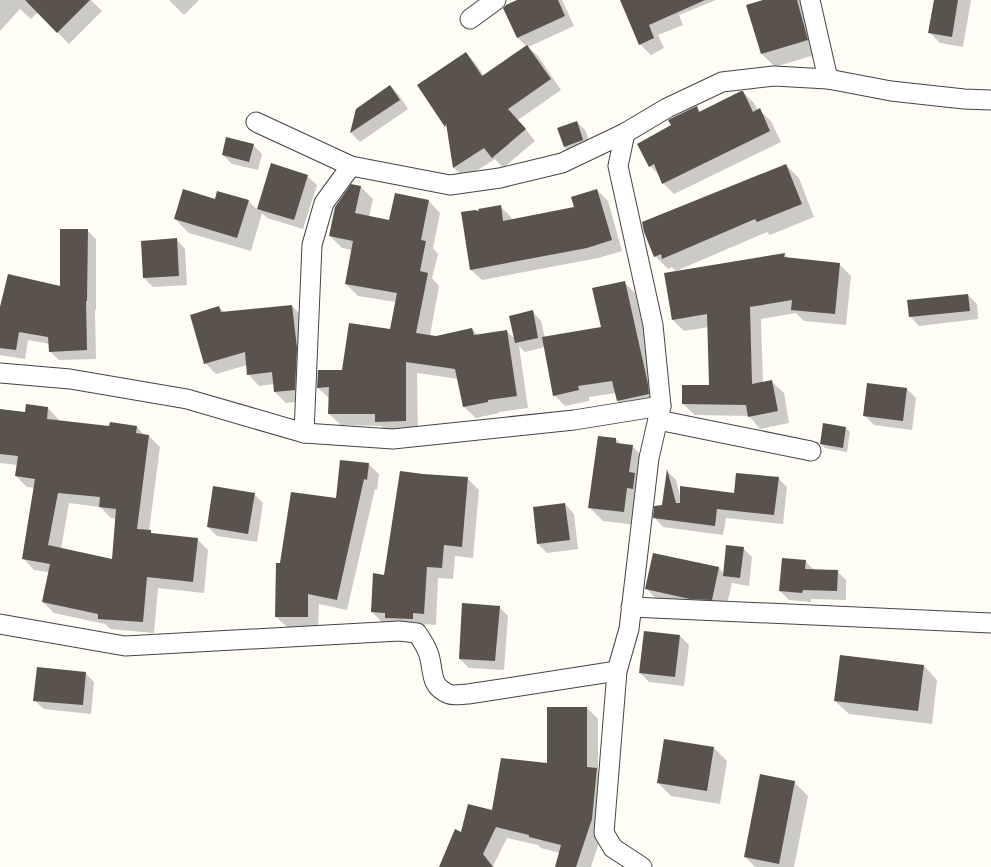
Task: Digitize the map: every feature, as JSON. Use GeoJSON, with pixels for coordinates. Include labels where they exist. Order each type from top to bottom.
{"type":"FeatureCollection","features":[{"type":"Feature","properties":{"kind":"street"},"geometry":{"type":"LineString","coordinates":[[470,19],[496,0]]}},
{"type":"Feature","properties":{"kind":"street"},"geometry":{"type":"LineString","coordinates":[[810,0],[828,79]]}},
{"type":"Feature","properties":{"kind":"street"},"geometry":{"type":"LineString","coordinates":[[256,122],[352,166],[450,185],[500,178],[562,163],[625,133],[667,108],[722,82],[774,76],[828,79],[891,91],[964,99],[991,100]]}},
{"type":"Feature","properties":{"kind":"street"},"geometry":{"type":"LineString","coordinates":[[625,133],[618,166],[653,325],[660,413],[649,458],[628,629],[617,671],[604,833],[613,848],[642,867]]}},
{"type":"Feature","properties":{"kind":"street"},"geometry":{"type":"LineString","coordinates":[[304,433],[312,245],[324,203],[352,166]]}},
{"type":"Feature","properties":{"kind":"street"},"geometry":{"type":"LineString","coordinates":[[0,373],[70,379],[187,399],[304,433],[394,439],[574,420],[660,413],[811,452]]}},
{"type":"Feature","properties":{"kind":"street"},"geometry":{"type":"LineString","coordinates":[[631,607],[991,623]]}},
{"type":"Feature","properties":{"kind":"street"},"geometry":{"type":"LineString","coordinates":[[0,624],[125,646],[400,631],[416,633],[424,642],[429,656],[431,672],[437,686],[450,694],[468,694],[617,671]]}},
{"type":"Feature","properties":{"kind":"building"},"geometry":{"type":"Polygon","coordinates":[[[25,0],[90,0],[57,33],[25,0]]]}},
{"type":"Feature","properties":{"kind":"building"},"geometry":{"type":"Polygon","coordinates":[[[517,0],[558,0],[565,16],[517,38],[503,8],[517,0]]]}},
{"type":"Feature","properties":{"kind":"building"},"geometry":{"type":"Polygon","coordinates":[[[620,0],[705,0],[649,25],[654,38],[639,45],[620,0]]]}},
{"type":"Feature","properties":{"kind":"building"},"geometry":{"type":"Polygon","coordinates":[[[763,0],[797,0],[808,40],[761,54],[746,5],[763,0]]]}},
{"type":"Feature","properties":{"kind":"building"},"geometry":{"type":"Polygon","coordinates":[[[934,0],[958,0],[952,37],[928,33],[934,0]]]}},
{"type":"Feature","properties":{"kind":"building"},"geometry":{"type":"Polygon","coordinates":[[[527,45],[551,79],[508,109],[526,129],[492,158],[484,148],[453,168],[446,123],[445,127],[417,85],[466,52],[482,76],[527,45]]]}},
{"type":"Feature","properties":{"kind":"building"},"geometry":{"type":"Polygon","coordinates":[[[390,85],[400,100],[350,133],[356,109],[390,85]]]}},
{"type":"Feature","properties":{"kind":"building"},"geometry":{"type":"Polygon","coordinates":[[[743,91],[753,112],[760,108],[770,131],[662,184],[654,164],[649,167],[637,144],[671,125],[668,120],[697,106],[699,112],[743,91]]]}},
{"type":"Feature","properties":{"kind":"building"},"geometry":{"type":"Polygon","coordinates":[[[577,121],[583,140],[564,147],[557,128],[577,121]]]}},
{"type":"Feature","properties":{"kind":"building"},"geometry":{"type":"Polygon","coordinates":[[[226,137],[254,144],[249,162],[222,155],[226,137]]]}},
{"type":"Feature","properties":{"kind":"building"},"geometry":{"type":"Polygon","coordinates":[[[271,163],[308,175],[294,220],[257,209],[271,163]]]}},
{"type":"Feature","properties":{"kind":"building"},"geometry":{"type":"Polygon","coordinates":[[[786,164],[802,204],[757,222],[755,219],[662,259],[661,254],[654,257],[644,232],[642,222],[786,164]]]}},
{"type":"Feature","properties":{"kind":"building"},"geometry":{"type":"Polygon","coordinates":[[[351,184],[361,186],[355,213],[389,220],[395,193],[429,200],[421,240],[426,241],[420,271],[428,273],[416,333],[436,336],[472,328],[474,335],[507,330],[517,396],[488,400],[488,402],[463,407],[455,369],[406,362],[406,421],[375,422],[375,414],[328,414],[329,387],[317,388],[318,370],[342,370],[349,323],[390,329],[397,293],[345,284],[353,241],[329,236],[335,207],[351,184]]]}},
{"type":"Feature","properties":{"kind":"building"},"geometry":{"type":"Polygon","coordinates":[[[183,189],[215,199],[217,191],[249,200],[237,238],[174,219],[183,189]]]}},
{"type":"Feature","properties":{"kind":"building"},"geometry":{"type":"Polygon","coordinates":[[[597,189],[612,240],[587,248],[470,270],[461,212],[475,210],[479,211],[478,209],[501,205],[503,221],[574,207],[571,197],[597,189]]]}},
{"type":"Feature","properties":{"kind":"building"},"geometry":{"type":"Polygon","coordinates":[[[60,229],[88,229],[86,301],[87,350],[49,352],[48,337],[19,332],[16,350],[0,348],[0,307],[8,274],[60,286],[60,229]]]}},
{"type":"Feature","properties":{"kind":"building"},"geometry":{"type":"Polygon","coordinates":[[[177,238],[179,276],[143,278],[141,241],[177,238]]]}},
{"type":"Feature","properties":{"kind":"building"},"geometry":{"type":"Polygon","coordinates":[[[785,253],[784,257],[840,263],[835,314],[791,310],[792,300],[750,307],[752,384],[772,380],[778,411],[748,417],[746,405],[682,404],[682,385],[709,385],[707,314],[672,320],[664,273],[785,253]]]}},
{"type":"Feature","properties":{"kind":"building"},"geometry":{"type":"Polygon","coordinates":[[[625,281],[649,394],[617,401],[612,381],[578,386],[579,390],[553,396],[542,337],[601,327],[592,288],[625,281]]]}},
{"type":"Feature","properties":{"kind":"building"},"geometry":{"type":"Polygon","coordinates":[[[968,294],[970,311],[909,317],[907,300],[968,294]]]}},
{"type":"Feature","properties":{"kind":"building"},"geometry":{"type":"Polygon","coordinates":[[[292,305],[297,348],[295,390],[274,392],[272,372],[247,375],[245,352],[204,364],[190,315],[219,306],[221,312],[292,305]]]}},
{"type":"Feature","properties":{"kind":"building"},"geometry":{"type":"Polygon","coordinates":[[[533,310],[538,338],[515,343],[509,316],[533,310]]]}},
{"type":"Feature","properties":{"kind":"building"},"geometry":{"type":"Polygon","coordinates":[[[867,383],[907,388],[903,421],[863,416],[867,383]]]}},
{"type":"Feature","properties":{"kind":"building"},"geometry":{"type":"Polygon","coordinates":[[[26,404],[48,407],[47,419],[109,426],[110,422],[137,426],[136,433],[149,435],[137,529],[151,530],[151,533],[198,538],[193,582],[147,577],[143,622],[98,619],[98,614],[42,602],[50,564],[22,559],[35,479],[15,476],[18,456],[0,454],[0,409],[25,412],[26,404]],[[58,493],[48,545],[112,559],[116,509],[99,507],[100,497],[58,493]]]}},
{"type":"Feature","properties":{"kind":"building"},"geometry":{"type":"Polygon","coordinates":[[[823,423],[846,427],[843,448],[820,444],[823,423]]]}},
{"type":"Feature","properties":{"kind":"building"},"geometry":{"type":"Polygon","coordinates":[[[598,436],[616,438],[616,443],[633,445],[629,472],[635,473],[633,489],[627,488],[624,512],[588,508],[598,436]]]}},
{"type":"Feature","properties":{"kind":"building"},"geometry":{"type":"Polygon","coordinates":[[[340,460],[369,463],[367,480],[364,479],[337,600],[308,594],[308,617],[275,617],[276,563],[280,563],[291,492],[336,498],[340,460]]]}},
{"type":"Feature","properties":{"kind":"building"},"geometry":{"type":"Polygon","coordinates":[[[667,469],[676,503],[680,503],[680,486],[734,493],[736,473],[779,477],[774,515],[717,509],[715,526],[653,518],[654,506],[662,505],[667,469]]]}},
{"type":"Feature","properties":{"kind":"building"},"geometry":{"type":"Polygon","coordinates":[[[400,471],[468,477],[462,547],[444,545],[442,568],[427,567],[424,614],[413,613],[413,619],[385,618],[385,613],[371,612],[373,573],[384,575],[400,471]]]}},
{"type":"Feature","properties":{"kind":"building"},"geometry":{"type":"Polygon","coordinates":[[[213,486],[255,493],[248,534],[207,527],[213,486]]]}},
{"type":"Feature","properties":{"kind":"building"},"geometry":{"type":"Polygon","coordinates":[[[565,503],[570,540],[537,544],[533,507],[565,503]]]}},
{"type":"Feature","properties":{"kind":"building"},"geometry":{"type":"Polygon","coordinates":[[[726,545],[744,547],[740,578],[723,576],[726,545]]]}},
{"type":"Feature","properties":{"kind":"building"},"geometry":{"type":"Polygon","coordinates":[[[653,553],[719,567],[712,600],[690,599],[645,589],[653,553]]]}},
{"type":"Feature","properties":{"kind":"building"},"geometry":{"type":"Polygon","coordinates":[[[782,558],[806,560],[805,569],[838,570],[837,591],[803,590],[802,593],[779,591],[782,558]]]}},
{"type":"Feature","properties":{"kind":"building"},"geometry":{"type":"Polygon","coordinates":[[[462,603],[500,606],[495,661],[459,659],[462,603]]]}},
{"type":"Feature","properties":{"kind":"building"},"geometry":{"type":"Polygon","coordinates":[[[644,631],[680,635],[675,677],[639,673],[644,631]]]}},
{"type":"Feature","properties":{"kind":"building"},"geometry":{"type":"Polygon","coordinates":[[[840,655],[924,665],[918,711],[834,701],[840,655]]]}},
{"type":"Feature","properties":{"kind":"building"},"geometry":{"type":"Polygon","coordinates":[[[37,667],[86,672],[83,705],[33,701],[37,667]]]}},
{"type":"Feature","properties":{"kind":"building"},"geometry":{"type":"Polygon","coordinates":[[[547,707],[587,707],[587,767],[597,768],[592,819],[576,867],[555,867],[561,845],[496,827],[483,854],[493,867],[439,867],[455,829],[461,832],[468,804],[492,810],[501,758],[547,763],[547,707]]]}},
{"type":"Feature","properties":{"kind":"building"},"geometry":{"type":"Polygon","coordinates":[[[664,739],[714,747],[707,791],[657,783],[664,739]]]}},
{"type":"Feature","properties":{"kind":"building"},"geometry":{"type":"Polygon","coordinates":[[[760,774],[795,781],[779,864],[744,857],[760,774]]]}}]}
